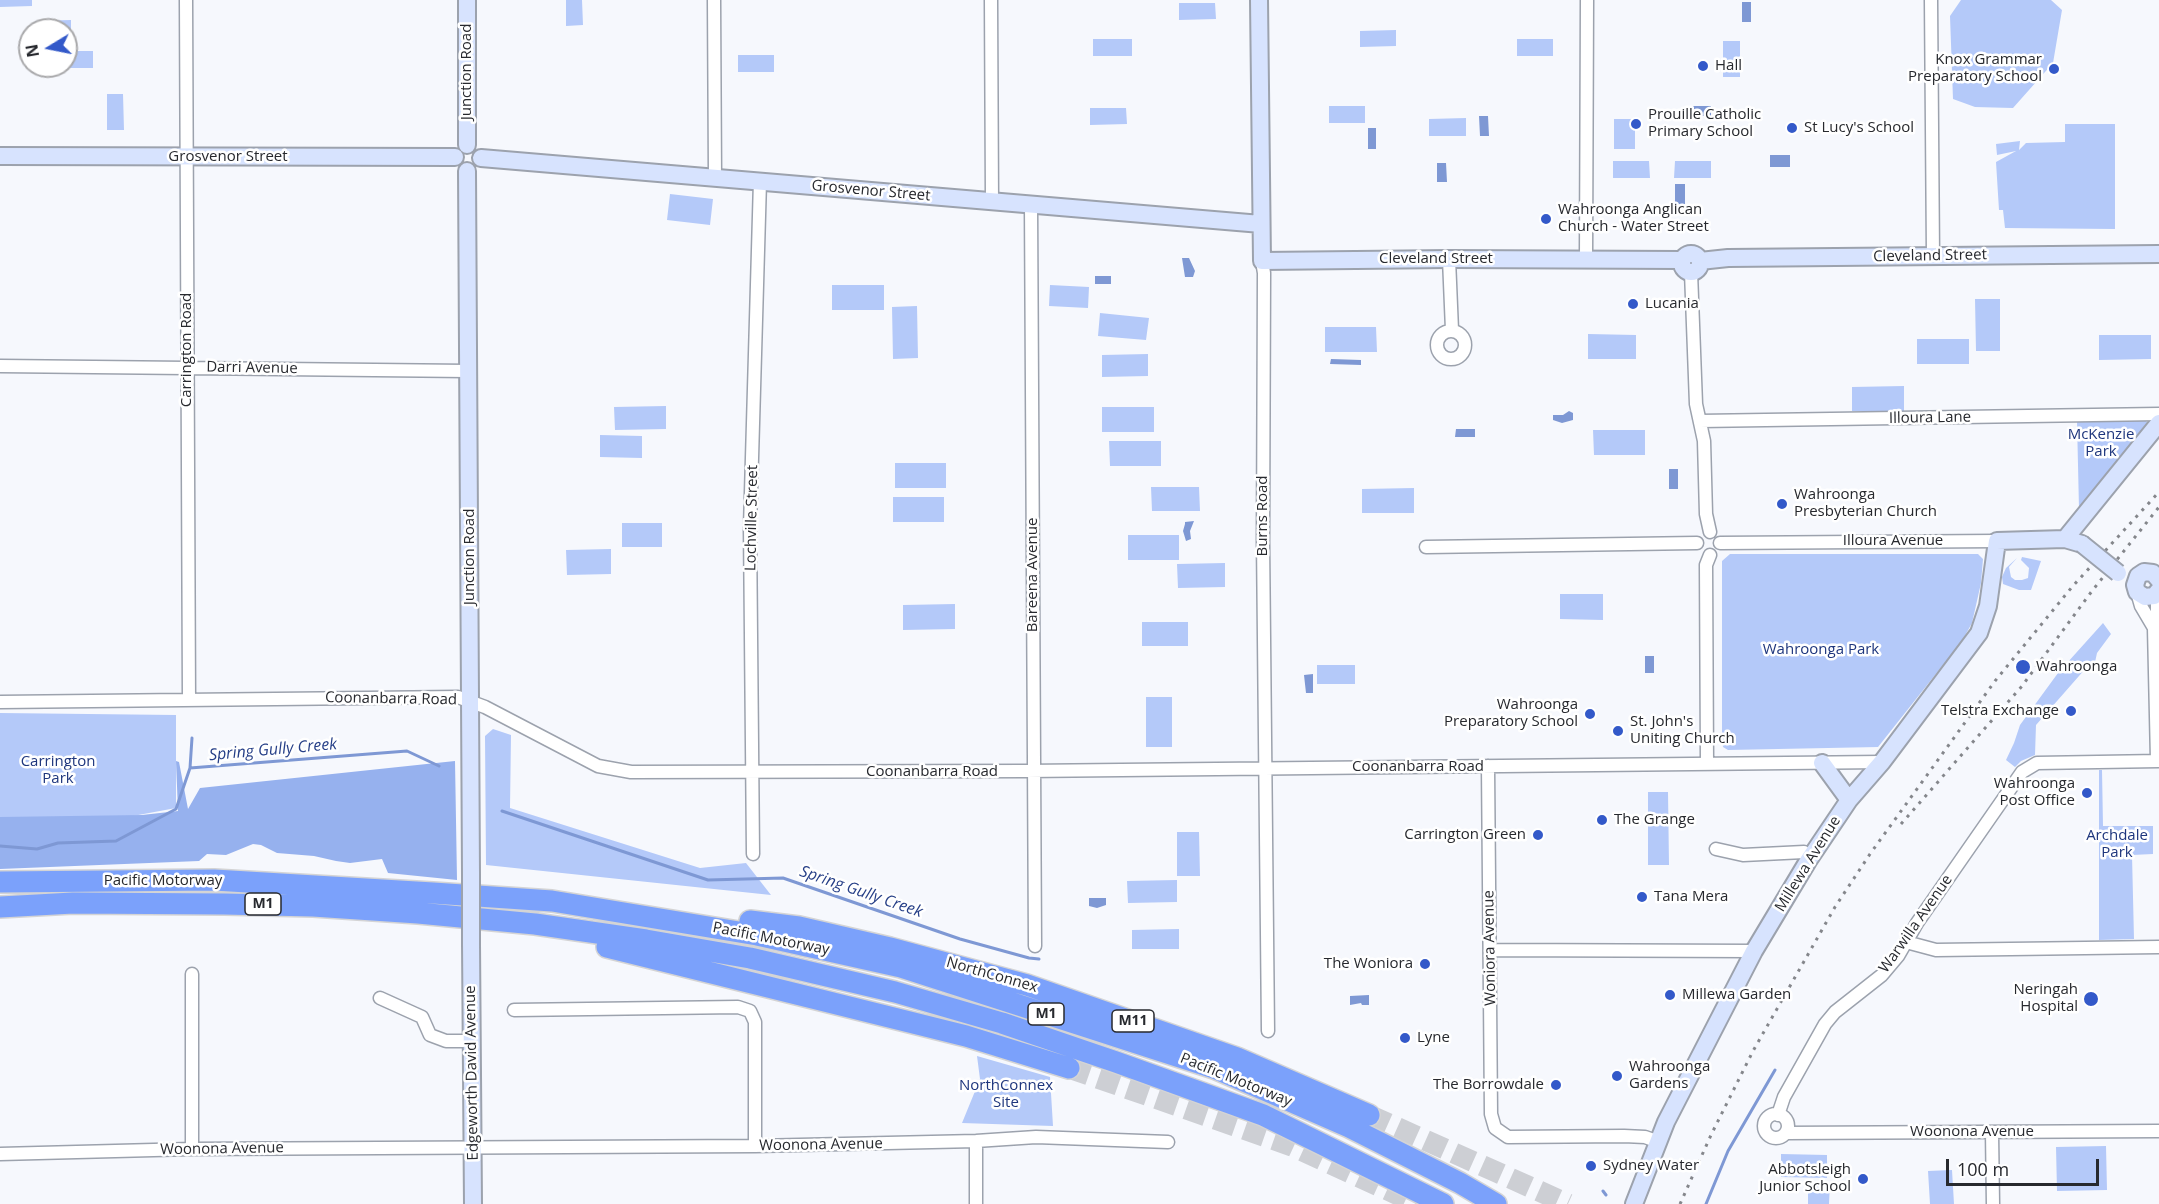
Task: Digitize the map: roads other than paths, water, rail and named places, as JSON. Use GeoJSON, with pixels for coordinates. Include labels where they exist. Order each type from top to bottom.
{"type":"FeatureCollection","features":[{"type":"Feature","properties":{"kind":"highway","name":"Pacific Motorway"},"geometry":{"type":"LineString","coordinates":[[0,882],[214,880],[552,901],[757,935],[901,967],[1214,1068],[1349,1127],[1460,1183],[1496,1204]]}},
{"type":"Feature","properties":{"kind":"highway","name":"Pacific Motorway"},"geometry":{"type":"LineString","coordinates":[[0,907],[73,903],[313,906],[418,913],[535,924],[750,958],[896,992],[1002,1023],[1263,1115],[1443,1204]]}},
{"type":"Feature","properties":{"kind":"highway","name":"NorthConnex"},"geometry":{"type":"LineString","coordinates":[[632,914],[738,920],[799,927],[946,962],[1027,985],[1237,1058],[1369,1115]]}},
{"type":"Feature","properties":{"kind":"highway"},"geometry":{"type":"LineString","coordinates":[[501,922],[966,1036],[1070,1068]]}},
{"type":"Feature","properties":{"kind":"street","name":"Carrington Road"},"geometry":{"type":"LineString","coordinates":[[186,0],[189,699]]}},
{"type":"Feature","properties":{"kind":"street","name":"Junction Road"},"geometry":{"type":"LineString","coordinates":[[461,151],[467,0]]}},
{"type":"Feature","properties":{"kind":"street"},"geometry":{"type":"LineString","coordinates":[[714,0],[715,177]]}},
{"type":"Feature","properties":{"kind":"street"},"geometry":{"type":"LineString","coordinates":[[991,0],[992,201]]}},
{"type":"Feature","properties":{"kind":"street","name":"Burns Road"},"geometry":{"type":"LineString","coordinates":[[1259,0],[1261,224],[1264,273],[1263,541],[1268,1031]]}},
{"type":"Feature","properties":{"kind":"street"},"geometry":{"type":"LineString","coordinates":[[1586,259],[1587,0]]}},
{"type":"Feature","properties":{"kind":"street"},"geometry":{"type":"LineString","coordinates":[[1931,0],[1933,256]]}},
{"type":"Feature","properties":{"kind":"street"},"geometry":{"type":"LineString","coordinates":[[476,148],[481,158],[477,167],[467,171],[458,166],[461,151],[476,148]]}},
{"type":"Feature","properties":{"kind":"street","name":"Grosvenor Street"},"geometry":{"type":"LineString","coordinates":[[0,156],[187,157],[461,151]]}},
{"type":"Feature","properties":{"kind":"street","name":"Grosvenor Street"},"geometry":{"type":"LineString","coordinates":[[481,158],[1261,224]]}},
{"type":"Feature","properties":{"kind":"street","name":"Junction Road"},"geometry":{"type":"LineString","coordinates":[[467,171],[471,943]]}},
{"type":"Feature","properties":{"kind":"street","name":"Lochville Street"},"geometry":{"type":"LineString","coordinates":[[753,854],[750,526],[760,181]]}},
{"type":"Feature","properties":{"kind":"street","name":"Bareena Avenue"},"geometry":{"type":"LineString","coordinates":[[1030,204],[1035,946]]}},
{"type":"Feature","properties":{"kind":"street","name":"Cleveland Street"},"geometry":{"type":"LineString","coordinates":[[1262,261],[1586,259],[1691,264],[1728,258],[2159,254]]}},
{"type":"Feature","properties":{"kind":"street"},"geometry":{"type":"LineString","coordinates":[[1449,259],[1452,330]]}},
{"type":"Feature","properties":{"kind":"street"},"geometry":{"type":"LineString","coordinates":[[1691,264],[1696,405],[1704,441],[1706,514],[1710,532]]}},
{"type":"Feature","properties":{"kind":"street","name":"Darri Avenue"},"geometry":{"type":"LineString","coordinates":[[0,366],[468,371]]}},
{"type":"Feature","properties":{"kind":"street","name":"Illoura Lane"},"geometry":{"type":"LineString","coordinates":[[1700,421],[2159,414]]}},
{"type":"Feature","properties":{"kind":"street"},"geometry":{"type":"LineString","coordinates":[[2065,540],[2159,423]]}},
{"type":"Feature","properties":{"kind":"street"},"geometry":{"type":"LineString","coordinates":[[1710,532],[1718,536],[1720,543],[1717,552],[1710,555],[1700,551],[1698,543],[1700,536],[1710,532]]}},
{"type":"Feature","properties":{"kind":"street","name":"Illoura Avenue"},"geometry":{"type":"LineString","coordinates":[[1720,543],[2065,540],[2082,544],[2136,587]]}},
{"type":"Feature","properties":{"kind":"street","name":"Millewa Avenue"},"geometry":{"type":"LineString","coordinates":[[1634,1204],[1666,1122],[1754,951],[1849,800],[1882,762],[1979,633],[1988,606],[1997,541]]}},
{"type":"Feature","properties":{"kind":"street"},"geometry":{"type":"LineString","coordinates":[[1426,547],[1698,543]]}},
{"type":"Feature","properties":{"kind":"street"},"geometry":{"type":"LineString","coordinates":[[1707,763],[1706,565],[1710,555]]}},
{"type":"Feature","properties":{"kind":"street"},"geometry":{"type":"LineString","coordinates":[[2154,628],[2157,622],[2158,584],[2147,572],[2140,574],[2136,587],[2141,606],[2154,628],[2157,650],[2158,760]]}},
{"type":"Feature","properties":{"kind":"street","name":"Coonanbarra Road"},"geometry":{"type":"LineString","coordinates":[[0,702],[458,697],[485,707],[585,760],[613,770],[631,772],[1034,771],[1882,762]]}},
{"type":"Feature","properties":{"kind":"street","name":"Warwilla Avenue"},"geometry":{"type":"LineString","coordinates":[[1778,1114],[1784,1097],[1825,1024],[1835,1012],[1882,975],[1898,956],[2022,772],[2037,763],[2158,760]]}},
{"type":"Feature","properties":{"kind":"street"},"geometry":{"type":"LineString","coordinates":[[1822,763],[1849,800]]}},
{"type":"Feature","properties":{"kind":"street","name":"Woniora Avenue"},"geometry":{"type":"LineString","coordinates":[[1488,766],[1491,1114],[1495,1128],[1508,1137],[1624,1136],[1646,1137],[1659,1142]]}},
{"type":"Feature","properties":{"kind":"street"},"geometry":{"type":"LineString","coordinates":[[1716,849],[1743,855],[1804,852],[1811,858]]}},
{"type":"Feature","properties":{"kind":"street"},"geometry":{"type":"LineString","coordinates":[[1906,942],[1936,950],[2159,947]]}},
{"type":"Feature","properties":{"kind":"street","name":"Edgeworth David Avenue"},"geometry":{"type":"LineString","coordinates":[[471,943],[473,1204]]}},
{"type":"Feature","properties":{"kind":"street"},"geometry":{"type":"LineString","coordinates":[[1490,950],[1754,951]]}},
{"type":"Feature","properties":{"kind":"street"},"geometry":{"type":"LineString","coordinates":[[192,974],[192,1149]]}},
{"type":"Feature","properties":{"kind":"street"},"geometry":{"type":"LineString","coordinates":[[380,998],[422,1017],[430,1035],[446,1041],[471,1041]]}},
{"type":"Feature","properties":{"kind":"street"},"geometry":{"type":"LineString","coordinates":[[514,1010],[738,1007],[750,1011],[755,1022],[756,1146]]}},
{"type":"Feature","properties":{"kind":"street"},"geometry":{"type":"LineString","coordinates":[[1778,1114],[1786,1120],[1788,1126],[1786,1132],[1780,1137],[1772,1137],[1764,1129],[1765,1122],[1769,1117],[1778,1114]]}},
{"type":"Feature","properties":{"kind":"street","name":"Woonona Avenue"},"geometry":{"type":"LineString","coordinates":[[1786,1132],[2159,1131]]}},
{"type":"Feature","properties":{"kind":"street"},"geometry":{"type":"LineString","coordinates":[[1992,1132],[1993,1204]]}},
{"type":"Feature","properties":{"kind":"street","name":"Woonona Avenue"},"geometry":{"type":"LineString","coordinates":[[0,1154],[192,1149],[756,1146],[976,1141],[1036,1137],[1168,1142]]}},
{"type":"Feature","properties":{"kind":"street"},"geometry":{"type":"LineString","coordinates":[[975,1204],[976,1141]]}},
{"type":"Feature","properties":{"kind":"waterway","name":"Spring Gully Creek"},"geometry":{"type":"LineString","coordinates":[[0,846],[37,849],[58,843],[116,841],[176,809],[190,768],[192,738]]}},
{"type":"Feature","properties":{"kind":"waterway","name":"Spring Gully Creek"},"geometry":{"type":"LineString","coordinates":[[190,768],[407,751],[439,766]]}},
{"type":"Feature","properties":{"kind":"waterway","name":"Spring Gully Creek"},"geometry":{"type":"LineString","coordinates":[[502,811],[708,880],[783,878],[960,939],[1039,959]]}},
{"type":"Feature","properties":{"kind":"waterway"},"geometry":{"type":"LineString","coordinates":[[1706,1204],[1728,1151],[1775,1070]]}},
{"type":"Feature","properties":{"kind":"waterway"},"geometry":{"type":"LineString","coordinates":[[1603,1191],[1606,1195]]}},
{"type":"Feature","properties":{"kind":"tunnel"},"geometry":{"type":"LineString","coordinates":[[1069,1068],[1292,1146],[1418,1204]]}},
{"type":"Feature","properties":{"kind":"tunnel"},"geometry":{"type":"LineString","coordinates":[[1369,1115],[1568,1204]]}},
{"type":"Feature","properties":{"kind":"railway"},"geometry":{"type":"LineString","coordinates":[[1680,1204],[1753,1051],[1835,907],[1870,854],[1995,681],[2072,587],[2159,492]]}},
{"type":"Feature","properties":{"kind":"railway"},"geometry":{"type":"LineString","coordinates":[[1901,824],[2022,686],[2092,591],[2159,507]]}},
{"type":"Feature","properties":{"kind":"place","name":"Hall"},"geometry":{"type":"Point","coordinates":[1703,66]}},
{"type":"Feature","properties":{"kind":"place","name":"Knox Grammar Preparatory School"},"geometry":{"type":"Point","coordinates":[2054,69]}},
{"type":"Feature","properties":{"kind":"place","name":"Prouille Catholic Primary School"},"geometry":{"type":"Point","coordinates":[1636,124]}},
{"type":"Feature","properties":{"kind":"place","name":"St Lucy's School"},"geometry":{"type":"Point","coordinates":[1792,128]}},
{"type":"Feature","properties":{"kind":"place","name":"Wahroonga Anglican Church - Water Street"},"geometry":{"type":"Point","coordinates":[1546,219]}},
{"type":"Feature","properties":{"kind":"place","name":"Lucania"},"geometry":{"type":"Point","coordinates":[1633,304]}},
{"type":"Feature","properties":{"kind":"place","name":"Wahroonga Presbyterian Church"},"geometry":{"type":"Point","coordinates":[1782,504]}},
{"type":"Feature","properties":{"kind":"place","name":"Wahroonga"},"geometry":{"type":"Point","coordinates":[2023,667]}},
{"type":"Feature","properties":{"kind":"place","name":"Telstra Exchange"},"geometry":{"type":"Point","coordinates":[2071,711]}},
{"type":"Feature","properties":{"kind":"place","name":"Wahroonga Preparatory School"},"geometry":{"type":"Point","coordinates":[1590,714]}},
{"type":"Feature","properties":{"kind":"place","name":"St. John's Uniting Church"},"geometry":{"type":"Point","coordinates":[1618,731]}},
{"type":"Feature","properties":{"kind":"place","name":"Wahroonga Post Office"},"geometry":{"type":"Point","coordinates":[2087,793]}},
{"type":"Feature","properties":{"kind":"place","name":"The Grange"},"geometry":{"type":"Point","coordinates":[1602,820]}},
{"type":"Feature","properties":{"kind":"place","name":"Carrington Green"},"geometry":{"type":"Point","coordinates":[1538,835]}},
{"type":"Feature","properties":{"kind":"place","name":"Tana Mera"},"geometry":{"type":"Point","coordinates":[1642,897]}},
{"type":"Feature","properties":{"kind":"place","name":"The Woniora"},"geometry":{"type":"Point","coordinates":[1425,964]}},
{"type":"Feature","properties":{"kind":"place","name":"Millewa Garden"},"geometry":{"type":"Point","coordinates":[1670,995]}},
{"type":"Feature","properties":{"kind":"place","name":"Neringah Hospital"},"geometry":{"type":"Point","coordinates":[2091,999]}},
{"type":"Feature","properties":{"kind":"place","name":"Lyne"},"geometry":{"type":"Point","coordinates":[1405,1038]}},
{"type":"Feature","properties":{"kind":"place","name":"Wahroonga Gardens"},"geometry":{"type":"Point","coordinates":[1617,1076]}},
{"type":"Feature","properties":{"kind":"place","name":"The Borrowdale"},"geometry":{"type":"Point","coordinates":[1556,1085]}},
{"type":"Feature","properties":{"kind":"place","name":"Sydney Water"},"geometry":{"type":"Point","coordinates":[1591,1166]}},
{"type":"Feature","properties":{"kind":"place","name":"Abbotsleigh Junior School"},"geometry":{"type":"Point","coordinates":[1863,1179]}},
{"type":"Feature","properties":{"kind":"park label","name":"McKenzie Park"},"geometry":{"type":"Point","coordinates":[2101,444]}},
{"type":"Feature","properties":{"kind":"park label","name":"Wahroonga Park"},"geometry":{"type":"Point","coordinates":[1821,650]}},
{"type":"Feature","properties":{"kind":"park label","name":"Carrington Park"},"geometry":{"type":"Point","coordinates":[58,770]}},
{"type":"Feature","properties":{"kind":"park label","name":"Archdale Park"},"geometry":{"type":"Point","coordinates":[2117,844]}},
{"type":"Feature","properties":{"kind":"park label","name":"NorthConnex Site"},"geometry":{"type":"Point","coordinates":[1006,1094]}}]}
